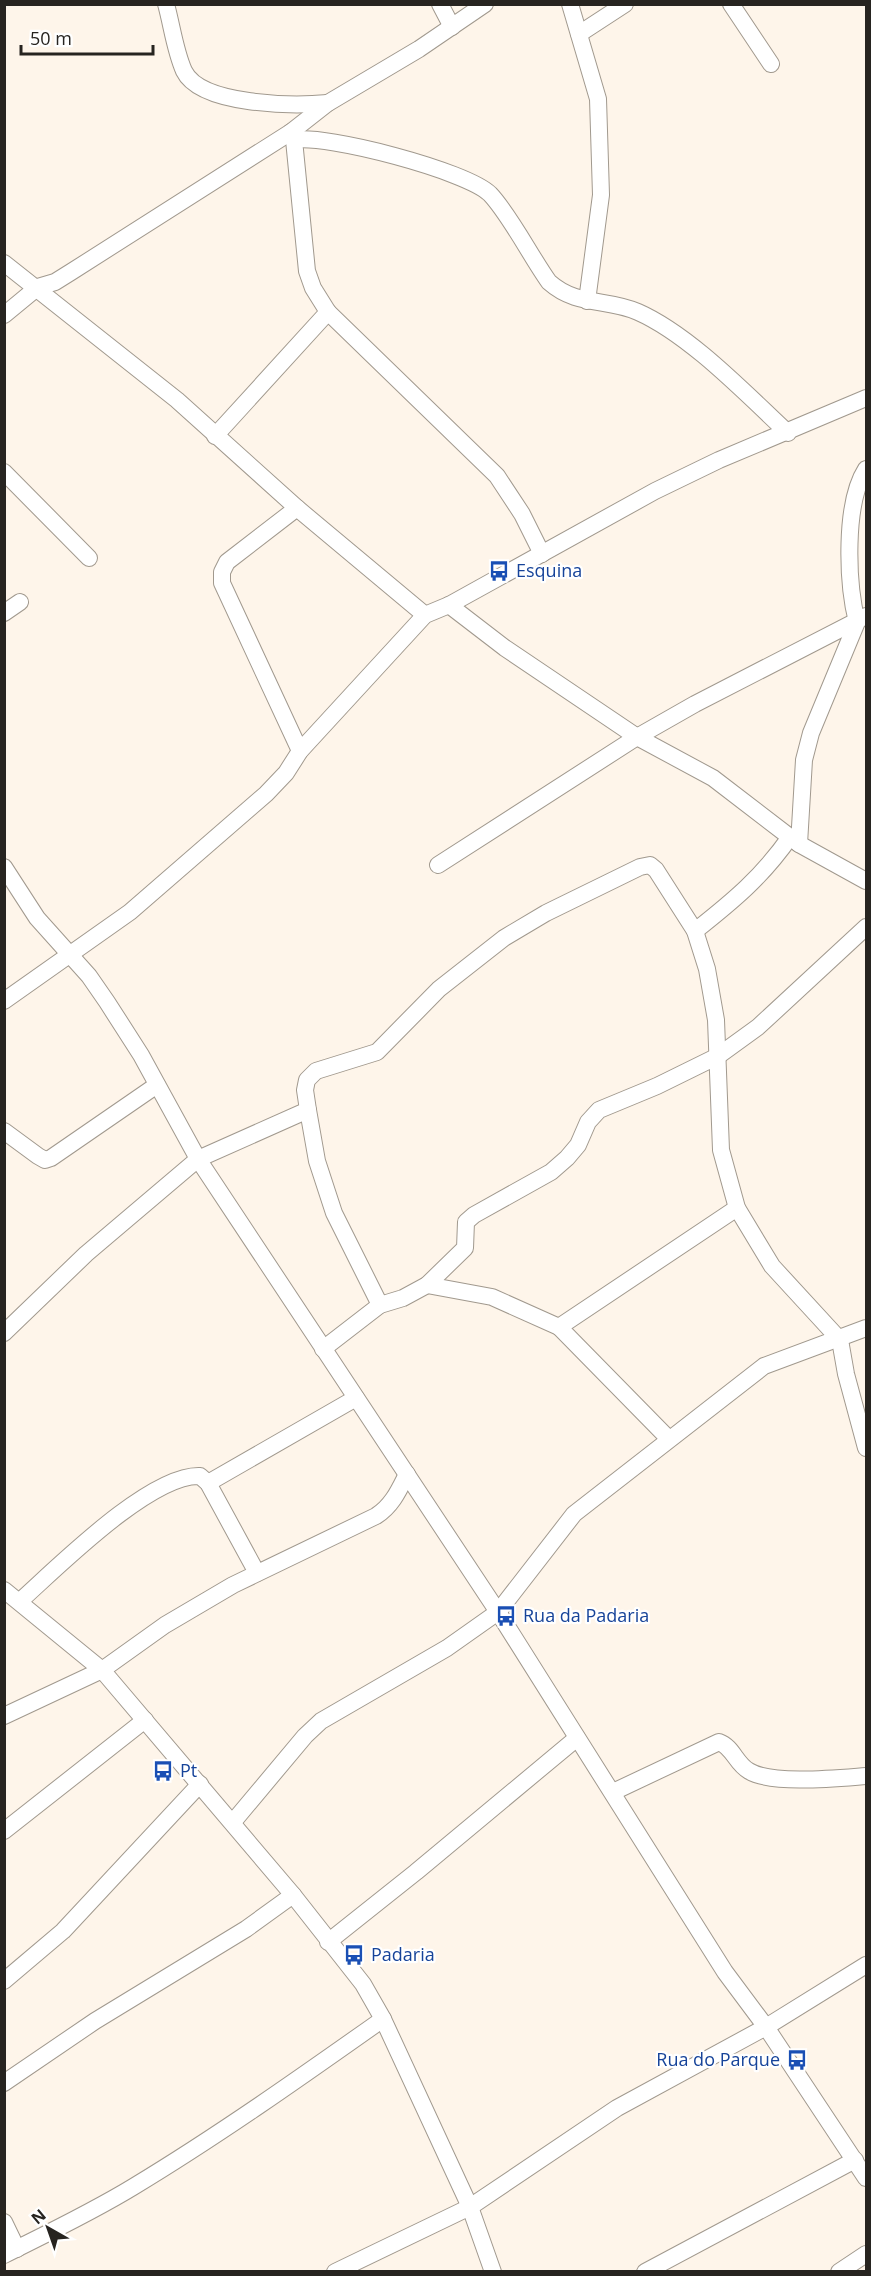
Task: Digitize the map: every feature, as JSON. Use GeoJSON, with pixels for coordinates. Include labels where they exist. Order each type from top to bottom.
{"type":"FeatureCollection","features":[{"type":"Feature","properties":{"kind":"street"},"geometry":{"type":"LineString","coordinates":[[166,4],[184,71],[197,85],[222,96],[246,101],[295,106],[328,103]]}},
{"type":"Feature","properties":{"kind":"street"},"geometry":{"type":"LineString","coordinates":[[440,4],[452,27]]}},
{"type":"Feature","properties":{"kind":"street"},"geometry":{"type":"LineString","coordinates":[[4,315],[38,287],[55,282],[292,136],[328,103],[452,27],[485,4]]}},
{"type":"Feature","properties":{"kind":"street"},"geometry":{"type":"LineString","coordinates":[[570,4],[598,99],[601,185],[595,252],[587,301]]}},
{"type":"Feature","properties":{"kind":"street"},"geometry":{"type":"LineString","coordinates":[[579,34],[625,4]]}},
{"type":"Feature","properties":{"kind":"street"},"geometry":{"type":"LineString","coordinates":[[731,4],[771,64]]}},
{"type":"Feature","properties":{"kind":"street"},"geometry":{"type":"LineString","coordinates":[[292,136],[365,149],[443,171],[480,187],[497,203],[549,282],[571,297],[621,306],[655,321],[693,349],[788,433]]}},
{"type":"Feature","properties":{"kind":"street"},"geometry":{"type":"LineString","coordinates":[[292,136],[307,271],[313,288],[328,312],[497,476],[522,514],[542,554]]}},
{"type":"Feature","properties":{"kind":"street"},"geometry":{"type":"LineString","coordinates":[[4,263],[38,287],[177,400],[297,508],[425,615]]}},
{"type":"Feature","properties":{"kind":"street"},"geometry":{"type":"LineString","coordinates":[[215,436],[328,312]]}},
{"type":"Feature","properties":{"kind":"street"},"geometry":{"type":"LineString","coordinates":[[4,1001],[130,912],[257,801],[286,773],[300,751],[425,615],[449,605],[655,491],[719,460],[867,398]]}},
{"type":"Feature","properties":{"kind":"street"},"geometry":{"type":"LineString","coordinates":[[862,619],[853,606],[849,553],[856,495],[867,469]]}},
{"type":"Feature","properties":{"kind":"street"},"geometry":{"type":"LineString","coordinates":[[4,472],[89,558]]}},
{"type":"Feature","properties":{"kind":"street"},"geometry":{"type":"LineString","coordinates":[[297,508],[227,562],[222,572],[222,583],[300,751]]}},
{"type":"Feature","properties":{"kind":"street"},"geometry":{"type":"LineString","coordinates":[[4,613],[20,602]]}},
{"type":"Feature","properties":{"kind":"street"},"geometry":{"type":"LineString","coordinates":[[449,605],[505,648],[638,737],[713,778],[795,841],[867,881]]}},
{"type":"Feature","properties":{"kind":"street"},"geometry":{"type":"LineString","coordinates":[[438,865],[638,737],[694,704],[862,619]]}},
{"type":"Feature","properties":{"kind":"street"},"geometry":{"type":"LineString","coordinates":[[695,931],[744,892],[795,841],[804,760],[811,733],[862,619]]}},
{"type":"Feature","properties":{"kind":"street"},"geometry":{"type":"LineString","coordinates":[[380,1305],[334,1213],[316,1161],[305,1090],[307,1080],[316,1071],[377,1052],[440,990],[504,938],[532,921],[640,867],[650,865],[656,870],[695,931],[708,979],[718,1056],[717,1084],[721,1150],[737,1208],[772,1266],[840,1340],[846,1374],[867,1448]]}},
{"type":"Feature","properties":{"kind":"street"},"geometry":{"type":"LineString","coordinates":[[4,867],[37,918],[95,984],[157,1085],[198,1159],[498,1612],[725,1972],[766,2027],[867,2178]]}},
{"type":"Feature","properties":{"kind":"street"},"geometry":{"type":"LineString","coordinates":[[323,1349],[380,1305],[403,1298],[427,1285],[465,1248],[466,1222],[474,1215],[551,1172],[567,1158],[588,1122],[599,1110],[657,1086],[718,1056],[790,1000],[867,927]]}},
{"type":"Feature","properties":{"kind":"street"},"geometry":{"type":"LineString","coordinates":[[4,1131],[45,1160],[157,1085]]}},
{"type":"Feature","properties":{"kind":"street"},"geometry":{"type":"LineString","coordinates":[[4,1333],[86,1254],[198,1159],[308,1110]]}},
{"type":"Feature","properties":{"kind":"street"},"geometry":{"type":"LineString","coordinates":[[559,1327],[737,1208]]}},
{"type":"Feature","properties":{"kind":"street"},"geometry":{"type":"LineString","coordinates":[[427,1285],[492,1297],[559,1327],[668,1438]]}},
{"type":"Feature","properties":{"kind":"street"},"geometry":{"type":"LineString","coordinates":[[233,1822],[305,1736],[321,1721],[447,1648],[498,1612],[574,1514],[668,1438],[764,1366],[814,1346],[840,1340],[867,1328]]}},
{"type":"Feature","properties":{"kind":"street"},"geometry":{"type":"LineString","coordinates":[[208,1483],[356,1398]]}},
{"type":"Feature","properties":{"kind":"street"},"geometry":{"type":"LineString","coordinates":[[4,1716],[102,1670],[165,1625],[257,1572],[385,1510],[407,1474]]}},
{"type":"Feature","properties":{"kind":"street"},"geometry":{"type":"LineString","coordinates":[[20,1601],[104,1524],[160,1489],[190,1475],[200,1476],[208,1483],[257,1572]]}},
{"type":"Feature","properties":{"kind":"street"},"geometry":{"type":"LineString","coordinates":[[4,1590],[102,1670],[293,1894],[328,1942],[363,1984],[383,2019],[470,2207],[493,2271]]}},
{"type":"Feature","properties":{"kind":"street"},"geometry":{"type":"LineString","coordinates":[[4,1831],[145,1720]]}},
{"type":"Feature","properties":{"kind":"street"},"geometry":{"type":"LineString","coordinates":[[328,1942],[577,1738]]}},
{"type":"Feature","properties":{"kind":"street"},"geometry":{"type":"LineString","coordinates":[[613,1792],[719,1742],[725,1744],[739,1763],[757,1774],[822,1779],[867,1776]]}},
{"type":"Feature","properties":{"kind":"street"},"geometry":{"type":"LineString","coordinates":[[4,1981],[63,1931],[200,1784]]}},
{"type":"Feature","properties":{"kind":"street"},"geometry":{"type":"LineString","coordinates":[[4,2083],[94,2021],[246,1929],[293,1894]]}},
{"type":"Feature","properties":{"kind":"street"},"geometry":{"type":"LineString","coordinates":[[335,2271],[470,2207],[617,2108],[766,2027],[867,1965]]}},
{"type":"Feature","properties":{"kind":"street"},"geometry":{"type":"LineString","coordinates":[[4,2222],[11,2252],[46,2235],[132,2188],[246,2115],[383,2019]]}},
{"type":"Feature","properties":{"kind":"street"},"geometry":{"type":"LineString","coordinates":[[645,2271],[855,2160]]}},
{"type":"Feature","properties":{"kind":"street"},"geometry":{"type":"LineString","coordinates":[[839,2271],[867,2254]]}},
{"type":"Feature","properties":{"kind":"place","name":"Esquina"},"geometry":{"type":"Point","coordinates":[499,571]}},
{"type":"Feature","properties":{"kind":"place","name":"Rua da Padaria"},"geometry":{"type":"Point","coordinates":[506,1616]}},
{"type":"Feature","properties":{"kind":"place","name":"Pt"},"geometry":{"type":"Point","coordinates":[163,1771]}},
{"type":"Feature","properties":{"kind":"place","name":"Padaria"},"geometry":{"type":"Point","coordinates":[354,1955]}},
{"type":"Feature","properties":{"kind":"place","name":"Rua do Parque"},"geometry":{"type":"Point","coordinates":[797,2060]}}]}
